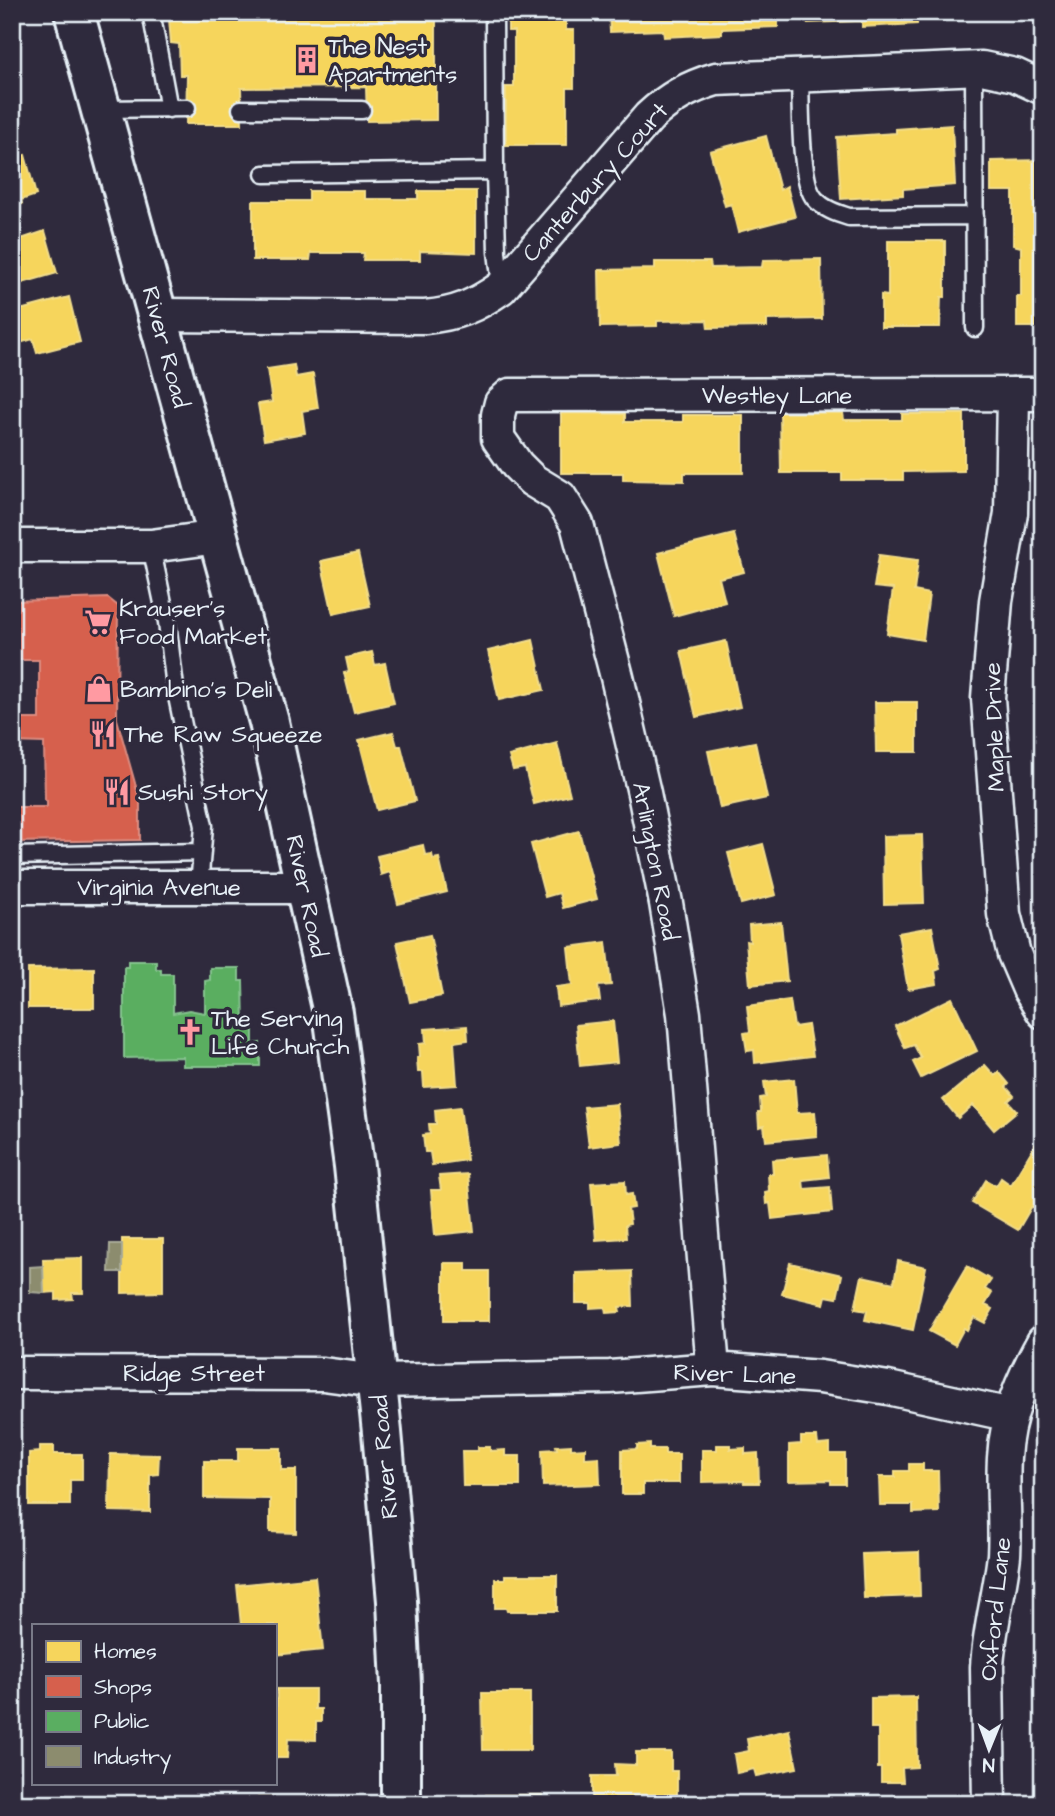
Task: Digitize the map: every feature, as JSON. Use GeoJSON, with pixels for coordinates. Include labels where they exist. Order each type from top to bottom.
{"type":"FeatureCollection","features":[{"type":"Feature","properties":{"kind":"main road","name":"River Road"},"geometry":{"type":"LineString","coordinates":[[74,12],[269,722],[333,1013],[354,1166],[397,1601],[401,1685],[401,1804]]}},
{"type":"Feature","properties":{"kind":"street","name":"Canterbury Court"},"geometry":{"type":"LineString","coordinates":[[157,315],[425,317],[450,315],[477,304],[501,288],[649,117],[667,100],[692,86],[716,79],[974,68],[1015,75],[1043,88]]}},
{"type":"Feature","properties":{"kind":"street","name":"Westley Lane"},"geometry":{"type":"LineString","coordinates":[[510,395],[1028,394]]}},
{"type":"Feature","properties":{"kind":"street","name":"Maple Drive"},"geometry":{"type":"LineString","coordinates":[[1028,394],[996,601],[988,698],[1004,914],[1014,954],[1029,989],[1043,1012]]}},
{"type":"Feature","properties":{"kind":"street","name":"Arlington Road"},"geometry":{"type":"LineString","coordinates":[[510,395],[501,403],[498,415],[499,438],[517,465],[532,480],[560,497],[577,524],[617,677],[658,862],[684,1014],[713,1369]]}},
{"type":"Feature","properties":{"kind":"street"},"geometry":{"type":"LineString","coordinates":[[12,546],[152,546],[218,537]]}},
{"type":"Feature","properties":{"kind":"street","name":"Virginia Avenue"},"geometry":{"type":"LineString","coordinates":[[12,887],[306,887]]}},
{"type":"Feature","properties":{"kind":"street"},"geometry":{"type":"LineString","coordinates":[[1011,1415],[1020,1386],[1043,1342]]}},
{"type":"Feature","properties":{"kind":"street","name":"River Lane"},"geometry":{"type":"LineString","coordinates":[[376,1381],[610,1377],[713,1369],[820,1377],[888,1388],[1011,1415]]}},
{"type":"Feature","properties":{"kind":"street","name":"Ridge Street"},"geometry":{"type":"LineString","coordinates":[[12,1373],[323,1374],[376,1381]]}},
{"type":"Feature","properties":{"kind":"street","name":"Oxford Lane"},"geometry":{"type":"LineString","coordinates":[[989,1804],[988,1656],[1004,1552],[1004,1455],[1011,1415]]}},
{"type":"Feature","properties":{"kind":"lane"},"geometry":{"type":"LineString","coordinates":[[151,12],[169,109]]}},
{"type":"Feature","properties":{"kind":"lane"},"geometry":{"type":"LineString","coordinates":[[494,12],[497,252],[501,288]]}},
{"type":"Feature","properties":{"kind":"lane"},"geometry":{"type":"LineString","coordinates":[[974,68],[975,328]]}},
{"type":"Feature","properties":{"kind":"lane"},"geometry":{"type":"LineString","coordinates":[[800,75],[805,176],[813,198],[832,212],[849,217],[975,216]]}},
{"type":"Feature","properties":{"kind":"lane"},"geometry":{"type":"LineString","coordinates":[[100,109],[187,108]]}},
{"type":"Feature","properties":{"kind":"lane"},"geometry":{"type":"LineString","coordinates":[[241,109],[362,110]]}},
{"type":"Feature","properties":{"kind":"lane"},"geometry":{"type":"LineString","coordinates":[[264,174],[495,172]]}},
{"type":"Feature","properties":{"kind":"lane"},"geometry":{"type":"LineString","coordinates":[[152,546],[176,687],[204,826],[199,887]]}},
{"type":"Feature","properties":{"kind":"lane"},"geometry":{"type":"LineString","coordinates":[[12,856],[202,852]]}},
{"type":"Feature","properties":{"kind":"building: Homes","name":"The Nest Apartments"},"geometry":{"type":"Polygon","coordinates":[[[164,12],[436,12],[436,120],[367,121],[366,87],[241,88],[242,124],[186,124],[187,75],[180,75],[179,44],[171,43],[169,19],[164,19],[164,12]]]}},
{"type":"Feature","properties":{"kind":"building: Homes"},"geometry":{"type":"Polygon","coordinates":[[[508,12],[566,12],[566,30],[574,30],[574,88],[567,88],[567,145],[506,145],[506,87],[514,87],[514,31],[508,31],[508,12]]]}},
{"type":"Feature","properties":{"kind":"building: Homes"},"geometry":{"type":"Polygon","coordinates":[[[609,12],[778,12],[778,27],[722,29],[722,34],[664,37],[663,30],[610,32],[609,12]]]}},
{"type":"Feature","properties":{"kind":"building: Homes"},"geometry":{"type":"Polygon","coordinates":[[[807,12],[974,12],[974,16],[917,18],[917,24],[862,27],[862,21],[807,23],[807,12]]]}},
{"type":"Feature","properties":{"kind":"building: Homes"},"geometry":{"type":"Polygon","coordinates":[[[952,125],[955,185],[903,189],[903,195],[841,199],[837,137],[896,133],[896,129],[952,125]]]}},
{"type":"Feature","properties":{"kind":"building: Homes"},"geometry":{"type":"Polygon","coordinates":[[[766,136],[780,190],[787,186],[795,217],[738,232],[731,204],[725,206],[710,151],[766,136]]]}},
{"type":"Feature","properties":{"kind":"building: Homes"},"geometry":{"type":"Polygon","coordinates":[[[25,155],[36,195],[21,200],[22,204],[12,207],[12,158],[25,155]]]}},
{"type":"Feature","properties":{"kind":"building: Homes"},"geometry":{"type":"Polygon","coordinates":[[[1043,160],[1043,327],[1017,327],[1017,296],[1021,296],[1021,247],[1013,245],[1013,191],[991,191],[991,161],[1043,160]]]}},
{"type":"Feature","properties":{"kind":"building: Homes"},"geometry":{"type":"Polygon","coordinates":[[[309,191],[365,191],[365,199],[418,199],[418,191],[476,191],[476,253],[420,251],[420,260],[363,260],[364,253],[311,253],[310,260],[253,260],[253,201],[309,201],[309,191]]]}},
{"type":"Feature","properties":{"kind":"building: Homes"},"geometry":{"type":"Polygon","coordinates":[[[45,231],[57,273],[12,286],[12,263],[17,262],[12,242],[45,231]]]}},
{"type":"Feature","properties":{"kind":"building: Homes"},"geometry":{"type":"Polygon","coordinates":[[[888,241],[945,241],[945,297],[941,297],[940,327],[881,327],[881,295],[888,296],[888,241]]]}},
{"type":"Feature","properties":{"kind":"building: Homes"},"geometry":{"type":"Polygon","coordinates":[[[821,259],[822,319],[767,320],[767,327],[708,328],[707,320],[657,321],[657,326],[600,327],[599,270],[655,269],[655,262],[710,262],[711,268],[762,267],[763,260],[821,259]]]}},
{"type":"Feature","properties":{"kind":"building: Homes"},"geometry":{"type":"Polygon","coordinates":[[[69,297],[80,342],[37,353],[33,339],[16,344],[12,312],[69,297]]]}},
{"type":"Feature","properties":{"kind":"building: Homes"},"geometry":{"type":"Polygon","coordinates":[[[294,365],[296,377],[313,374],[318,408],[302,411],[305,433],[264,440],[258,404],[272,402],[267,369],[294,365]]]}},
{"type":"Feature","properties":{"kind":"building: Homes"},"geometry":{"type":"Polygon","coordinates":[[[561,413],[625,414],[625,422],[683,422],[683,415],[743,415],[743,473],[684,473],[684,481],[623,480],[623,473],[561,473],[561,413]]]}},
{"type":"Feature","properties":{"kind":"building: Homes"},"geometry":{"type":"Polygon","coordinates":[[[780,413],[843,413],[844,420],[902,420],[902,414],[964,414],[964,471],[903,472],[903,480],[842,480],[842,473],[781,473],[780,413]]]}},
{"type":"Feature","properties":{"kind":"building: Homes"},"geometry":{"type":"Polygon","coordinates":[[[1039,414],[1043,414],[1043,473],[1039,473],[1039,414]]]}},
{"type":"Feature","properties":{"kind":"building: Homes"},"geometry":{"type":"Polygon","coordinates":[[[734,534],[744,572],[719,578],[725,602],[674,616],[658,553],[734,534]]]}},
{"type":"Feature","properties":{"kind":"building: Homes"},"geometry":{"type":"Polygon","coordinates":[[[358,553],[370,606],[333,614],[321,561],[358,553]]]}},
{"type":"Feature","properties":{"kind":"building: Homes"},"geometry":{"type":"Polygon","coordinates":[[[879,555],[918,560],[914,591],[929,594],[923,640],[887,634],[893,589],[874,587],[879,555]]]}},
{"type":"Feature","properties":{"kind":"building: Homes"},"geometry":{"type":"Polygon","coordinates":[[[533,640],[544,690],[499,700],[488,651],[533,640]]]}},
{"type":"Feature","properties":{"kind":"building: Homes"},"geometry":{"type":"Polygon","coordinates":[[[726,641],[740,707],[696,717],[681,651],[726,641]]]}},
{"type":"Feature","properties":{"kind":"building: Homes"},"geometry":{"type":"Polygon","coordinates":[[[372,652],[375,665],[385,663],[394,703],[354,712],[344,673],[349,672],[346,658],[372,652]]]}},
{"type":"Feature","properties":{"kind":"building: Homes"},"geometry":{"type":"Polygon","coordinates":[[[875,702],[917,702],[917,752],[876,752],[875,702]]]}},
{"type":"Feature","properties":{"kind":"building: Homes"},"geometry":{"type":"Polygon","coordinates":[[[393,732],[397,746],[401,746],[415,801],[377,810],[359,740],[393,732]]]}},
{"type":"Feature","properties":{"kind":"building: Homes"},"geometry":{"type":"Polygon","coordinates":[[[755,742],[767,798],[720,808],[708,751],[755,742]]]}},
{"type":"Feature","properties":{"kind":"building: Homes"},"geometry":{"type":"Polygon","coordinates":[[[557,743],[570,795],[534,804],[525,768],[513,770],[509,756],[557,743]]]}},
{"type":"Feature","properties":{"kind":"building: Homes"},"geometry":{"type":"Polygon","coordinates":[[[579,831],[597,899],[563,908],[559,893],[545,897],[531,844],[579,831]]]}},
{"type":"Feature","properties":{"kind":"building: Homes"},"geometry":{"type":"Polygon","coordinates":[[[922,835],[924,903],[884,904],[883,836],[922,835]]]}},
{"type":"Feature","properties":{"kind":"building: Homes"},"geometry":{"type":"Polygon","coordinates":[[[763,844],[776,895],[741,904],[728,853],[763,844]]]}},
{"type":"Feature","properties":{"kind":"building: Homes"},"geometry":{"type":"Polygon","coordinates":[[[423,845],[425,855],[432,854],[433,859],[439,858],[447,892],[398,904],[390,872],[381,875],[377,856],[423,845]]]}},
{"type":"Feature","properties":{"kind":"building: Homes"},"geometry":{"type":"Polygon","coordinates":[[[781,922],[787,981],[750,985],[746,941],[750,942],[749,925],[781,922]]]}},
{"type":"Feature","properties":{"kind":"building: Homes"},"geometry":{"type":"Polygon","coordinates":[[[932,927],[940,969],[935,971],[937,984],[908,989],[898,933],[932,927]]]}},
{"type":"Feature","properties":{"kind":"building: Homes"},"geometry":{"type":"Polygon","coordinates":[[[430,935],[442,996],[410,1002],[397,942],[430,935]]]}},
{"type":"Feature","properties":{"kind":"building: Homes"},"geometry":{"type":"Polygon","coordinates":[[[606,942],[611,985],[598,986],[600,1001],[558,1006],[556,987],[572,985],[568,947],[606,942]]]}},
{"type":"Feature","properties":{"kind":"building: Homes"},"geometry":{"type":"Polygon","coordinates":[[[94,968],[94,1008],[28,1008],[28,969],[94,968]]]}},
{"type":"Feature","properties":{"kind":"building: Homes"},"geometry":{"type":"Polygon","coordinates":[[[952,998],[977,1051],[921,1078],[913,1062],[921,1058],[914,1045],[905,1048],[895,1026],[952,998]]]}},
{"type":"Feature","properties":{"kind":"building: Homes"},"geometry":{"type":"Polygon","coordinates":[[[790,1000],[794,1027],[808,1025],[813,1056],[755,1063],[754,1050],[747,1051],[744,1033],[750,1032],[747,1006],[790,1000]]]}},
{"type":"Feature","properties":{"kind":"building: Homes"},"geometry":{"type":"Polygon","coordinates":[[[613,1021],[617,1062],[580,1066],[576,1025],[613,1021]]]}},
{"type":"Feature","properties":{"kind":"building: Homes"},"geometry":{"type":"Polygon","coordinates":[[[467,1026],[468,1040],[454,1042],[457,1085],[424,1087],[423,1072],[418,1072],[417,1057],[420,1057],[419,1044],[426,1043],[425,1029],[467,1026]]]}},
{"type":"Feature","properties":{"kind":"building: Homes"},"geometry":{"type":"Polygon","coordinates":[[[985,1065],[995,1076],[999,1072],[1009,1084],[1006,1087],[1014,1096],[1008,1101],[1017,1111],[994,1130],[973,1105],[958,1118],[943,1100],[985,1065]]]}},
{"type":"Feature","properties":{"kind":"building: Homes"},"geometry":{"type":"Polygon","coordinates":[[[794,1079],[797,1113],[815,1112],[817,1136],[766,1141],[764,1126],[759,1127],[758,1112],[761,1112],[760,1098],[766,1097],[764,1082],[794,1079]]]}},
{"type":"Feature","properties":{"kind":"building: Homes"},"geometry":{"type":"Polygon","coordinates":[[[617,1104],[621,1143],[589,1147],[584,1107],[617,1104]]]}},
{"type":"Feature","properties":{"kind":"building: Homes"},"geometry":{"type":"Polygon","coordinates":[[[460,1107],[467,1160],[432,1165],[430,1152],[425,1152],[423,1135],[430,1134],[429,1124],[436,1124],[435,1110],[460,1107]]]}},
{"type":"Feature","properties":{"kind":"building: Homes"},"geometry":{"type":"Polygon","coordinates":[[[1036,1143],[1043,1147],[1043,1199],[1037,1209],[1032,1206],[1018,1230],[972,1203],[986,1180],[996,1186],[1001,1178],[1011,1185],[1036,1143]]]}},
{"type":"Feature","properties":{"kind":"building: Homes"},"geometry":{"type":"Polygon","coordinates":[[[827,1155],[829,1177],[803,1180],[804,1189],[830,1187],[832,1212],[772,1219],[765,1192],[769,1191],[768,1174],[773,1174],[772,1160],[827,1155]]]}},
{"type":"Feature","properties":{"kind":"building: Homes"},"geometry":{"type":"Polygon","coordinates":[[[468,1174],[474,1231],[435,1235],[431,1190],[441,1190],[439,1176],[468,1174]]]}},
{"type":"Feature","properties":{"kind":"building: Homes"},"geometry":{"type":"Polygon","coordinates":[[[625,1181],[626,1195],[632,1194],[634,1208],[628,1209],[630,1224],[625,1225],[626,1238],[596,1240],[591,1183],[625,1181]]]}},
{"type":"Feature","properties":{"kind":"building: Homes"},"geometry":{"type":"Polygon","coordinates":[[[122,1239],[163,1239],[163,1292],[122,1293],[122,1239]]]}},
{"type":"Feature","properties":{"kind":"building: Homes"},"geometry":{"type":"Polygon","coordinates":[[[82,1258],[83,1293],[72,1293],[73,1299],[56,1300],[56,1292],[44,1293],[43,1259],[82,1258]]]}},
{"type":"Feature","properties":{"kind":"building: Homes"},"geometry":{"type":"Polygon","coordinates":[[[898,1261],[926,1267],[913,1330],[865,1320],[867,1311],[855,1309],[862,1276],[894,1283],[898,1261]]]}},
{"type":"Feature","properties":{"kind":"building: Homes"},"geometry":{"type":"Polygon","coordinates":[[[444,1263],[466,1263],[466,1271],[489,1271],[489,1321],[444,1321],[444,1263]]]}},
{"type":"Feature","properties":{"kind":"building: Homes"},"geometry":{"type":"Polygon","coordinates":[[[790,1263],[842,1275],[837,1298],[826,1296],[824,1304],[782,1294],[790,1263]]]}},
{"type":"Feature","properties":{"kind":"building: Homes"},"geometry":{"type":"Polygon","coordinates":[[[967,1266],[991,1280],[985,1289],[992,1293],[985,1305],[993,1309],[985,1323],[974,1317],[955,1345],[929,1331],[967,1266]]]}},
{"type":"Feature","properties":{"kind":"building: Homes"},"geometry":{"type":"Polygon","coordinates":[[[632,1271],[633,1306],[619,1307],[620,1312],[606,1313],[605,1307],[590,1308],[590,1303],[576,1303],[576,1273],[632,1271]]]}},
{"type":"Feature","properties":{"kind":"building: Homes"},"geometry":{"type":"Polygon","coordinates":[[[801,1437],[817,1437],[818,1445],[830,1444],[830,1454],[845,1454],[845,1484],[831,1484],[831,1480],[789,1481],[789,1445],[801,1444],[801,1437]]]}},
{"type":"Feature","properties":{"kind":"building: Homes"},"geometry":{"type":"Polygon","coordinates":[[[650,1444],[650,1449],[665,1449],[665,1454],[679,1454],[679,1483],[643,1483],[643,1494],[622,1494],[622,1450],[637,1449],[637,1445],[650,1444]]]}},
{"type":"Feature","properties":{"kind":"building: Homes"},"geometry":{"type":"Polygon","coordinates":[[[571,1445],[571,1449],[585,1448],[585,1458],[599,1457],[600,1484],[543,1486],[542,1450],[571,1445]]]}},
{"type":"Feature","properties":{"kind":"building: Homes"},"geometry":{"type":"Polygon","coordinates":[[[717,1445],[730,1445],[730,1449],[745,1448],[745,1454],[758,1453],[759,1483],[702,1482],[702,1450],[717,1450],[717,1445]]]}},
{"type":"Feature","properties":{"kind":"building: Homes"},"geometry":{"type":"Polygon","coordinates":[[[40,1446],[54,1446],[54,1454],[82,1454],[82,1480],[70,1480],[70,1505],[29,1505],[29,1453],[40,1452],[40,1446]]]}},
{"type":"Feature","properties":{"kind":"building: Homes"},"geometry":{"type":"Polygon","coordinates":[[[478,1447],[490,1447],[490,1451],[505,1450],[505,1456],[520,1456],[520,1486],[463,1486],[462,1451],[478,1451],[478,1447]]]}},
{"type":"Feature","properties":{"kind":"building: Homes"},"geometry":{"type":"Polygon","coordinates":[[[238,1448],[281,1448],[281,1470],[296,1470],[296,1533],[270,1532],[270,1499],[204,1498],[204,1461],[238,1461],[238,1448]]]}},
{"type":"Feature","properties":{"kind":"building: Homes"},"geometry":{"type":"Polygon","coordinates":[[[110,1454],[159,1455],[158,1474],[150,1475],[150,1512],[109,1511],[110,1454]]]}},
{"type":"Feature","properties":{"kind":"building: Homes"},"geometry":{"type":"Polygon","coordinates":[[[909,1464],[923,1464],[923,1471],[938,1471],[939,1512],[913,1513],[913,1505],[880,1505],[879,1477],[895,1477],[895,1471],[909,1471],[909,1464]]]}},
{"type":"Feature","properties":{"kind":"building: Homes"},"geometry":{"type":"Polygon","coordinates":[[[919,1552],[920,1596],[864,1598],[862,1554],[919,1552]]]}},
{"type":"Feature","properties":{"kind":"building: Homes"},"geometry":{"type":"Polygon","coordinates":[[[505,1575],[557,1575],[557,1611],[507,1611],[506,1608],[495,1608],[495,1579],[505,1579],[505,1575]]]}},
{"type":"Feature","properties":{"kind":"building: Homes"},"geometry":{"type":"Polygon","coordinates":[[[315,1577],[323,1650],[276,1655],[276,1624],[241,1624],[237,1585],[315,1577]]]}},
{"type":"Feature","properties":{"kind":"building: Homes"},"geometry":{"type":"Polygon","coordinates":[[[277,1689],[315,1689],[315,1709],[321,1709],[321,1722],[316,1722],[316,1740],[288,1739],[287,1758],[276,1758],[277,1689]]]}},
{"type":"Feature","properties":{"kind":"building: Homes"},"geometry":{"type":"Polygon","coordinates":[[[482,1693],[530,1693],[530,1750],[483,1750],[482,1693]]]}},
{"type":"Feature","properties":{"kind":"building: Homes"},"geometry":{"type":"Polygon","coordinates":[[[916,1697],[917,1767],[902,1768],[903,1782],[881,1782],[881,1768],[878,1768],[878,1728],[871,1728],[871,1698],[916,1697]]]}},
{"type":"Feature","properties":{"kind":"building: Homes"},"geometry":{"type":"Polygon","coordinates":[[[789,1730],[797,1768],[756,1776],[754,1769],[737,1773],[734,1754],[749,1751],[747,1739],[789,1730]]]}},
{"type":"Feature","properties":{"kind":"building: Homes"},"geometry":{"type":"Polygon","coordinates":[[[636,1752],[671,1752],[671,1771],[677,1771],[677,1804],[592,1804],[592,1776],[616,1776],[615,1764],[636,1765],[636,1752]]]}},
{"type":"Feature","properties":{"kind":"building: Homes"},"geometry":{"type":"Polygon","coordinates":[[[486,1795],[542,1795],[542,1804],[486,1804],[486,1795]]]}},
{"type":"Feature","properties":{"kind":"building: Homes"},"geometry":{"type":"Polygon","coordinates":[[[258,1798],[319,1799],[319,1804],[258,1804],[258,1798]]]}},
{"type":"Feature","properties":{"kind":"building: Shops"},"geometry":{"type":"Polygon","coordinates":[[[108,598],[118,606],[117,719],[140,801],[140,840],[12,842],[12,807],[47,807],[47,801],[44,743],[12,742],[12,719],[39,719],[39,660],[12,660],[12,601],[108,598]]]}},
{"type":"Feature","properties":{"kind":"building: Public"},"geometry":{"type":"Polygon","coordinates":[[[128,961],[156,961],[156,969],[161,969],[161,974],[173,974],[173,1013],[189,1010],[205,1013],[205,981],[210,980],[210,968],[239,968],[239,981],[243,981],[244,1025],[253,1025],[253,1044],[260,1043],[260,1066],[183,1066],[183,1057],[124,1058],[124,967],[128,967],[128,961]]]}},
{"type":"Feature","properties":{"kind":"building: Industry"},"geometry":{"type":"Polygon","coordinates":[[[12,345],[20,345],[20,365],[12,365],[12,345]]]}},
{"type":"Feature","properties":{"kind":"building: Industry"},"geometry":{"type":"Polygon","coordinates":[[[110,1244],[122,1244],[122,1272],[109,1272],[110,1244]]]}},
{"type":"Feature","properties":{"kind":"building: Industry"},"geometry":{"type":"Polygon","coordinates":[[[43,1266],[44,1293],[30,1292],[30,1267],[43,1266]]]}},
{"type":"Feature","properties":{"kind":"place","name":"The Nest Apartments"},"geometry":{"type":"Point","coordinates":[307,60]}},
{"type":"Feature","properties":{"kind":"place","name":"Krauser's Food Market"},"geometry":{"type":"Point","coordinates":[98,622]}},
{"type":"Feature","properties":{"kind":"place","name":"Bambino's Deli"},"geometry":{"type":"Point","coordinates":[99,689]}},
{"type":"Feature","properties":{"kind":"place","name":"The Raw Squeeze"},"geometry":{"type":"Point","coordinates":[103,734]}},
{"type":"Feature","properties":{"kind":"place","name":"Sushi Story"},"geometry":{"type":"Point","coordinates":[117,792]}},
{"type":"Feature","properties":{"kind":"place","name":"The Serving Life Church"},"geometry":{"type":"Point","coordinates":[190,1032]}}]}
